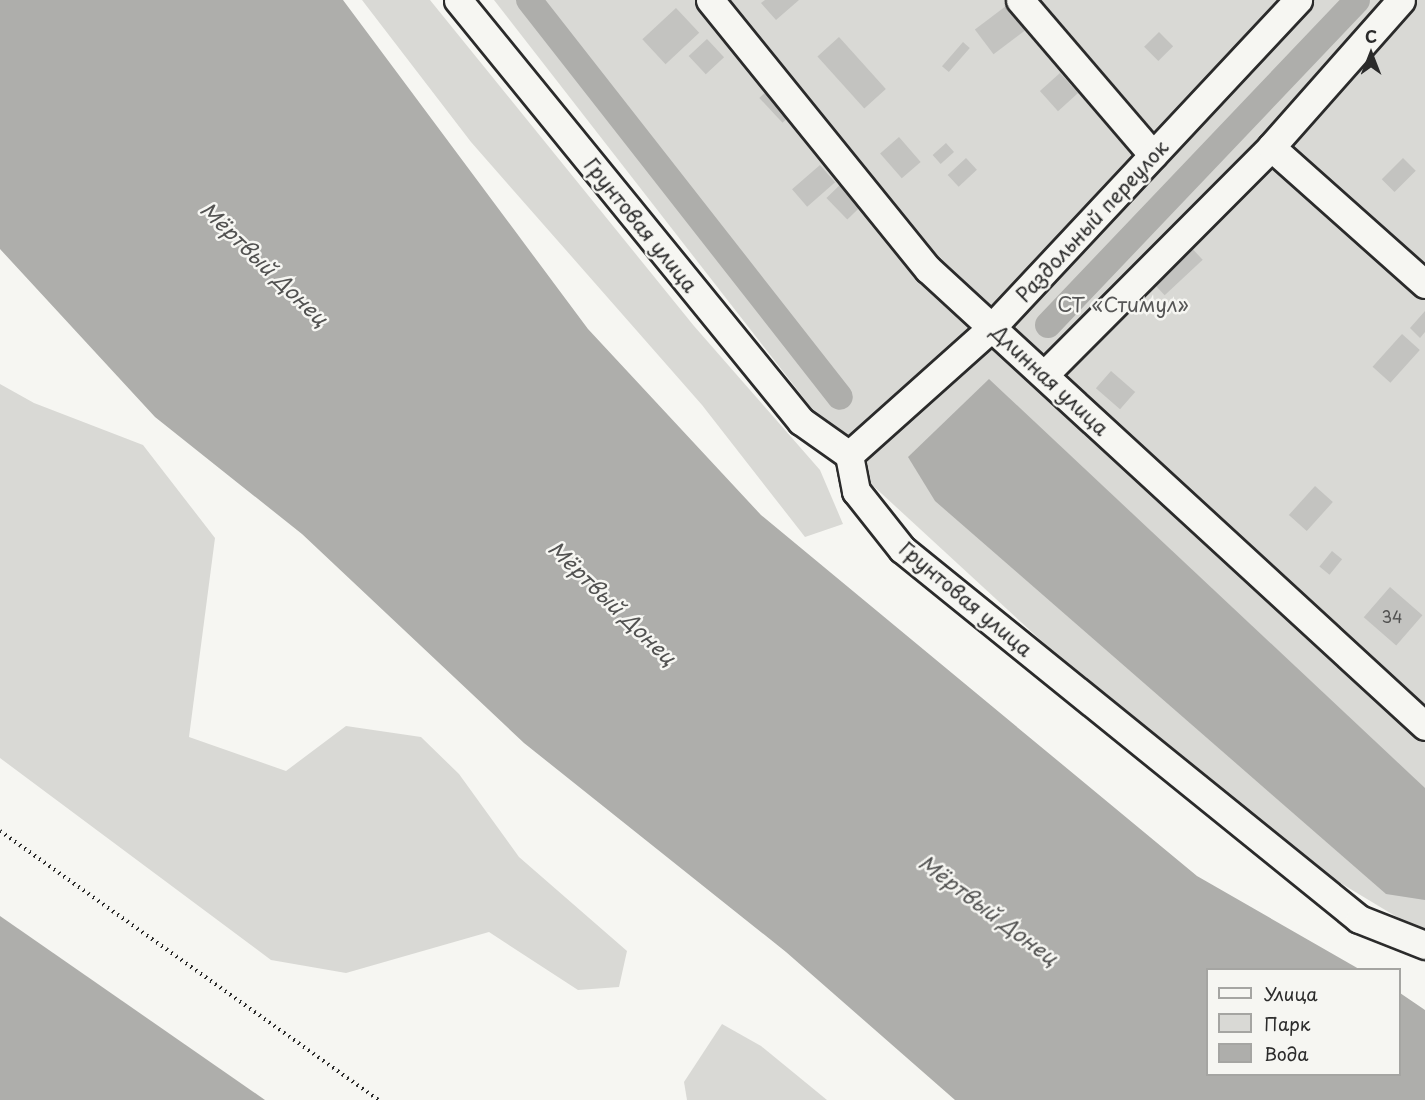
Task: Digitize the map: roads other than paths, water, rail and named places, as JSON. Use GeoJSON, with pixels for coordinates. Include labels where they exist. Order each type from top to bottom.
{"type":"FeatureCollection","features":[{"type":"Feature","properties":{"kind":"street","name":"Грунтовая улица"},"geometry":{"type":"LineString","coordinates":[[458,0],[801,421],[849,455],[856,491],[902,549],[1359,919],[1425,945]]}},
{"type":"Feature","properties":{"kind":"street","name":"Длинная улица"},"geometry":{"type":"LineString","coordinates":[[710,0],[881,214],[928,269],[1425,726]]}},
{"type":"Feature","properties":{"kind":"street"},"geometry":{"type":"LineString","coordinates":[[1020,0],[1153,155]]}},
{"type":"Feature","properties":{"kind":"street","name":"Раздольный переулок"},"geometry":{"type":"LineString","coordinates":[[849,455],[992,327],[1298,0]]}},
{"type":"Feature","properties":{"kind":"street"},"geometry":{"type":"LineString","coordinates":[[1044,375],[1271,147],[1401,0]]}},
{"type":"Feature","properties":{"kind":"street"},"geometry":{"type":"LineString","coordinates":[[1271,147],[1425,284]]}},
{"type":"Feature","properties":{"kind":"water","name":"Мёртвый Донец"},"geometry":{"type":"Polygon","coordinates":[[[0,0],[343,0],[588,329],[761,515],[1197,876],[1357,968],[1206,968],[1206,1076],[1401,1076],[1401,994],[1425,1010],[1425,1100],[955,1100],[786,952],[524,743],[302,534],[155,417],[0,249],[0,0]]]}},
{"type":"Feature","properties":{"kind":"water"},"geometry":{"type":"Polygon","coordinates":[[[989,379],[1425,788],[1425,900],[1386,894],[935,501],[908,457],[989,379]]]}},
{"type":"Feature","properties":{"kind":"water"},"geometry":{"type":"Polygon","coordinates":[[[0,916],[265,1100],[0,1100],[0,916]]]}},
{"type":"Feature","properties":{"kind":"waterway"},"geometry":{"type":"LineString","coordinates":[[529,0],[840,397]]}},
{"type":"Feature","properties":{"kind":"waterway"},"geometry":{"type":"LineString","coordinates":[[1048,325],[1357,0]]}},
{"type":"Feature","properties":{"kind":"park label","name":"СТ «Стимул»"},"geometry":{"type":"Point","coordinates":[1123,304]}}]}
